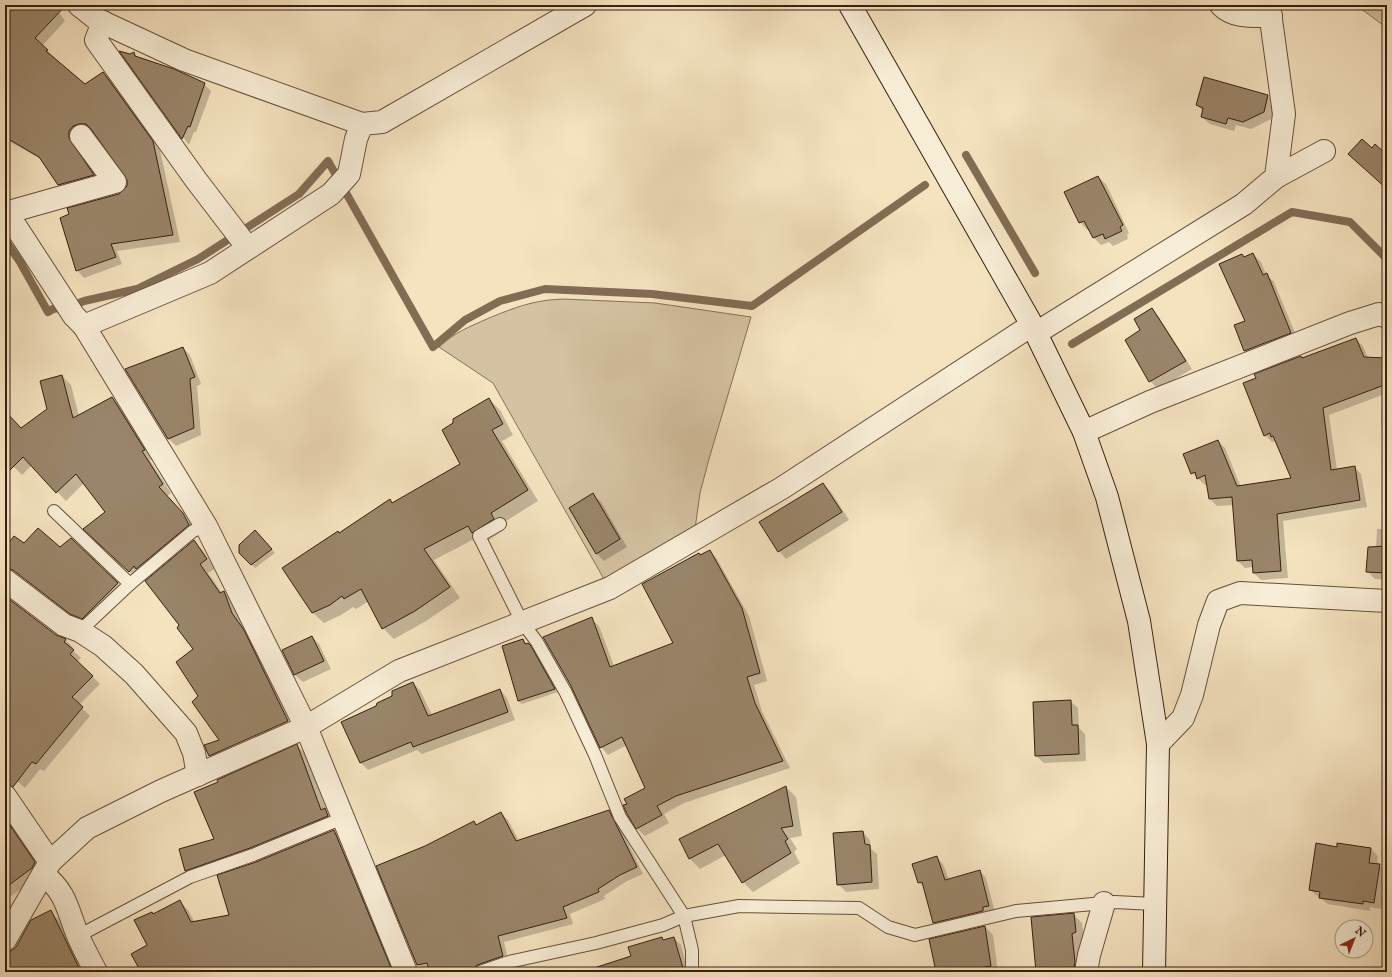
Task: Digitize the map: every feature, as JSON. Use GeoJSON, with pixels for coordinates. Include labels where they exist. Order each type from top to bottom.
{"type":"FeatureCollection","features":[{"type":"Feature","properties":{"kind":"street"},"geometry":{"type":"LineString","coordinates":[[79,5],[98,20],[184,60],[362,124],[382,122],[585,5]]}},
{"type":"Feature","properties":{"kind":"street"},"geometry":{"type":"LineString","coordinates":[[850,5],[1034,329],[1084,432],[1106,497],[1139,621],[1158,744],[1154,972]]}},
{"type":"Feature","properties":{"kind":"street"},"geometry":{"type":"LineString","coordinates":[[1222,5],[1226,10],[1247,17],[1270,10],[1284,114],[1276,177]]}},
{"type":"Feature","properties":{"kind":"street"},"geometry":{"type":"LineString","coordinates":[[103,22],[96,40],[196,180],[248,248]]}},
{"type":"Feature","properties":{"kind":"street"},"geometry":{"type":"LineString","coordinates":[[79,321],[210,273],[331,194],[349,174],[356,139],[362,124]]}},
{"type":"Feature","properties":{"kind":"street"},"geometry":{"type":"LineString","coordinates":[[81,136],[115,182],[6,211],[79,321],[206,526],[306,727],[406,972]]}},
{"type":"Feature","properties":{"kind":"street"},"geometry":{"type":"LineString","coordinates":[[5,940],[47,868],[87,828],[161,791],[306,727],[399,671],[610,588],[775,492],[1034,329],[1244,204],[1276,177],[1324,151]]}},
{"type":"Feature","properties":{"kind":"street"},"geometry":{"type":"LineString","coordinates":[[1084,432],[1150,402],[1350,323],[1379,314],[1387,317]]}},
{"type":"Feature","properties":{"kind":"street"},"geometry":{"type":"LineString","coordinates":[[5,580],[64,625],[80,632],[103,646],[134,674],[186,733],[194,753],[198,775]]}},
{"type":"Feature","properties":{"kind":"street"},"geometry":{"type":"LineString","coordinates":[[1158,744],[1183,718],[1192,695],[1209,625],[1218,601],[1240,593],[1387,601]]}},
{"type":"Feature","properties":{"kind":"street"},"geometry":{"type":"LineString","coordinates":[[5,796],[68,906],[78,936],[96,972]]}},
{"type":"Feature","properties":{"kind":"street"},"geometry":{"type":"LineString","coordinates":[[1086,972],[1089,954],[1104,903]]}},
{"type":"Feature","properties":{"kind":"lane"},"geometry":{"type":"LineString","coordinates":[[54,511],[130,584]]}},
{"type":"Feature","properties":{"kind":"lane"},"geometry":{"type":"LineString","coordinates":[[500,524],[480,536],[522,622],[537,642],[566,693],[595,755],[620,817],[684,916],[692,950],[692,972]]}},
{"type":"Feature","properties":{"kind":"lane"},"geometry":{"type":"LineString","coordinates":[[80,632],[130,584],[193,531],[206,526]]}},
{"type":"Feature","properties":{"kind":"lane"},"geometry":{"type":"LineString","coordinates":[[78,936],[190,877],[253,855],[343,818]]}},
{"type":"Feature","properties":{"kind":"lane"},"geometry":{"type":"LineString","coordinates":[[480,972],[513,967],[663,925],[684,916],[739,906],[859,908],[888,927],[915,935],[1016,911],[1104,903],[1154,904]]}},
{"type":"Feature","properties":{"kind":"shaded area"},"geometry":{"type":"Polygon","coordinates":[[[1356,5],[1387,5],[1387,28],[1356,5]]]}},
{"type":"Feature","properties":{"kind":"shaded area"},"geometry":{"type":"Polygon","coordinates":[[[563,299],[655,303],[751,317],[700,493],[695,529],[605,581],[493,383],[439,347],[462,330],[517,307],[563,299]]]}},
{"type":"Feature","properties":{"kind":"building"},"geometry":{"type":"Polygon","coordinates":[[[5,5],[66,5],[35,38],[48,50],[46,51],[85,84],[103,72],[153,141],[173,235],[111,244],[116,257],[76,271],[60,218],[69,214],[67,208],[119,194],[127,186],[127,180],[86,124],[73,126],[69,131],[69,138],[94,175],[58,185],[39,157],[5,137],[5,5]]]}},
{"type":"Feature","properties":{"kind":"building"},"geometry":{"type":"Polygon","coordinates":[[[119,51],[130,54],[134,52],[135,56],[174,69],[205,83],[190,127],[188,126],[182,139],[119,51]]]}},
{"type":"Feature","properties":{"kind":"building"},"geometry":{"type":"Polygon","coordinates":[[[1204,77],[1268,95],[1264,112],[1243,122],[1228,118],[1226,124],[1201,117],[1203,108],[1196,105],[1204,77]]]}},
{"type":"Feature","properties":{"kind":"building"},"geometry":{"type":"Polygon","coordinates":[[[1362,139],[1372,148],[1375,144],[1387,155],[1387,189],[1348,154],[1362,139]]]}},
{"type":"Feature","properties":{"kind":"building"},"geometry":{"type":"Polygon","coordinates":[[[1098,176],[1123,225],[1120,227],[1122,231],[1105,239],[1103,234],[1093,238],[1084,221],[1079,223],[1064,192],[1098,176]]]}},
{"type":"Feature","properties":{"kind":"building"},"geometry":{"type":"Polygon","coordinates":[[[1253,253],[1263,275],[1267,273],[1291,333],[1244,351],[1234,325],[1245,321],[1219,264],[1242,254],[1244,257],[1253,253]]]}},
{"type":"Feature","properties":{"kind":"building"},"geometry":{"type":"Polygon","coordinates":[[[1152,308],[1186,361],[1149,382],[1125,340],[1140,330],[1134,319],[1152,308]]]}},
{"type":"Feature","properties":{"kind":"building"},"geometry":{"type":"Polygon","coordinates":[[[1356,338],[1364,357],[1387,358],[1387,384],[1323,408],[1331,470],[1355,466],[1360,500],[1277,514],[1281,571],[1253,573],[1252,560],[1237,561],[1232,497],[1209,499],[1205,475],[1197,479],[1195,472],[1191,474],[1183,454],[1218,440],[1237,486],[1291,478],[1273,436],[1271,437],[1270,433],[1264,436],[1243,383],[1256,378],[1254,374],[1301,356],[1302,358],[1356,338]]]}},
{"type":"Feature","properties":{"kind":"building"},"geometry":{"type":"Polygon","coordinates":[[[183,347],[195,377],[190,379],[194,428],[168,439],[125,369],[183,347]]]}},
{"type":"Feature","properties":{"kind":"building"},"geometry":{"type":"Polygon","coordinates":[[[62,375],[73,418],[112,397],[145,450],[142,451],[163,484],[159,487],[183,513],[189,525],[136,569],[134,566],[129,572],[83,529],[105,512],[76,474],[56,493],[23,457],[5,475],[5,411],[21,428],[47,409],[40,381],[62,375]]]}},
{"type":"Feature","properties":{"kind":"building"},"geometry":{"type":"Polygon","coordinates":[[[489,398],[503,424],[492,430],[528,490],[491,513],[494,519],[472,533],[468,526],[424,549],[450,587],[415,611],[382,629],[361,589],[344,599],[342,596],[330,605],[312,613],[282,568],[390,499],[392,503],[460,464],[442,430],[453,423],[453,419],[489,398]]]}},
{"type":"Feature","properties":{"kind":"building"},"geometry":{"type":"Polygon","coordinates":[[[823,483],[842,512],[778,552],[759,522],[823,483]]]}},
{"type":"Feature","properties":{"kind":"building"},"geometry":{"type":"Polygon","coordinates":[[[593,493],[620,539],[596,554],[569,508],[593,493]]]}},
{"type":"Feature","properties":{"kind":"building"},"geometry":{"type":"Polygon","coordinates":[[[38,528],[60,547],[71,538],[118,583],[82,619],[70,614],[13,570],[5,568],[5,547],[14,536],[24,543],[38,528]]]}},
{"type":"Feature","properties":{"kind":"building"},"geometry":{"type":"Polygon","coordinates":[[[255,530],[272,549],[251,565],[239,553],[239,545],[255,530]]]}},
{"type":"Feature","properties":{"kind":"building"},"geometry":{"type":"Polygon","coordinates":[[[194,540],[207,559],[200,564],[220,593],[224,591],[232,613],[244,630],[288,721],[209,756],[204,745],[219,740],[192,702],[198,696],[176,662],[193,649],[177,628],[179,625],[145,581],[194,540]]]}},
{"type":"Feature","properties":{"kind":"building"},"geometry":{"type":"Polygon","coordinates":[[[1387,546],[1387,573],[1366,572],[1368,547],[1387,546]]]}},
{"type":"Feature","properties":{"kind":"building"},"geometry":{"type":"Polygon","coordinates":[[[710,550],[742,608],[760,673],[747,677],[755,703],[783,761],[676,796],[657,806],[662,815],[636,829],[623,805],[627,804],[624,799],[645,788],[622,737],[600,748],[570,684],[543,637],[592,617],[610,667],[673,643],[642,584],[699,553],[700,555],[710,550]]]}},
{"type":"Feature","properties":{"kind":"building"},"geometry":{"type":"Polygon","coordinates":[[[5,596],[56,635],[66,639],[64,642],[74,650],[70,654],[93,676],[72,697],[83,707],[36,764],[32,762],[13,787],[5,784],[5,596]]]}},
{"type":"Feature","properties":{"kind":"building"},"geometry":{"type":"Polygon","coordinates":[[[312,636],[324,661],[294,675],[282,650],[312,636]]]}},
{"type":"Feature","properties":{"kind":"building"},"geometry":{"type":"Polygon","coordinates":[[[523,639],[525,644],[528,643],[531,646],[555,689],[518,701],[502,646],[523,639]]]}},
{"type":"Feature","properties":{"kind":"building"},"geometry":{"type":"Polygon","coordinates":[[[413,682],[428,716],[500,689],[508,712],[413,747],[411,742],[360,763],[341,722],[376,706],[377,703],[392,696],[392,691],[413,682]]]}},
{"type":"Feature","properties":{"kind":"building"},"geometry":{"type":"Polygon","coordinates":[[[1071,700],[1072,725],[1078,725],[1079,754],[1035,756],[1033,702],[1071,700]]]}},
{"type":"Feature","properties":{"kind":"building"},"geometry":{"type":"Polygon","coordinates":[[[297,744],[321,810],[325,808],[328,816],[250,848],[185,871],[179,849],[214,839],[194,792],[297,744]]]}},
{"type":"Feature","properties":{"kind":"building"},"geometry":{"type":"Polygon","coordinates":[[[786,786],[793,826],[781,828],[788,839],[785,841],[791,853],[742,883],[718,844],[689,859],[679,839],[786,786]]]}},
{"type":"Feature","properties":{"kind":"building"},"geometry":{"type":"Polygon","coordinates":[[[609,810],[637,867],[620,875],[598,889],[599,892],[563,907],[567,918],[498,936],[503,956],[477,965],[473,972],[430,972],[427,963],[417,965],[376,866],[425,846],[474,821],[476,825],[501,812],[516,841],[609,810]]]}},
{"type":"Feature","properties":{"kind":"building"},"geometry":{"type":"Polygon","coordinates":[[[5,818],[35,862],[32,868],[5,888],[5,818]]]}},
{"type":"Feature","properties":{"kind":"building"},"geometry":{"type":"Polygon","coordinates":[[[334,830],[392,970],[384,972],[141,972],[131,954],[147,945],[134,920],[152,912],[153,914],[180,900],[191,922],[229,915],[217,875],[256,862],[334,830]]]}},
{"type":"Feature","properties":{"kind":"building"},"geometry":{"type":"Polygon","coordinates":[[[863,831],[865,844],[870,845],[872,882],[837,885],[833,833],[863,831]]]}},
{"type":"Feature","properties":{"kind":"building"},"geometry":{"type":"Polygon","coordinates":[[[1316,843],[1337,847],[1337,843],[1371,848],[1369,863],[1380,864],[1374,903],[1363,901],[1363,904],[1319,898],[1320,892],[1309,890],[1316,843]]]}},
{"type":"Feature","properties":{"kind":"building"},"geometry":{"type":"Polygon","coordinates":[[[937,856],[945,880],[980,870],[989,906],[983,907],[983,911],[933,923],[922,882],[918,883],[912,864],[937,856]]]}},
{"type":"Feature","properties":{"kind":"building"},"geometry":{"type":"Polygon","coordinates":[[[51,910],[81,972],[5,972],[5,952],[11,951],[16,947],[31,920],[51,910]]]}},
{"type":"Feature","properties":{"kind":"building"},"geometry":{"type":"Polygon","coordinates":[[[1074,913],[1076,932],[1072,934],[1075,962],[1074,968],[1036,972],[1031,917],[1074,913]]]}},
{"type":"Feature","properties":{"kind":"building"},"geometry":{"type":"Polygon","coordinates":[[[985,926],[991,966],[969,970],[968,972],[936,972],[929,939],[985,926]]]}},
{"type":"Feature","properties":{"kind":"building"},"geometry":{"type":"Polygon","coordinates":[[[662,937],[663,940],[674,937],[683,968],[668,972],[595,972],[594,968],[631,956],[628,947],[662,937]]]}},
{"type":"Feature","properties":{"kind":"waterway"},"geometry":{"type":"LineString","coordinates":[[966,155],[1035,273]]}},
{"type":"Feature","properties":{"kind":"waterway"},"geometry":{"type":"LineString","coordinates":[[5,240],[20,262],[48,312],[53,309],[72,306],[84,301],[137,289],[198,259],[299,194],[328,161],[433,347],[465,320],[500,301],[545,289],[652,294],[752,306],[925,185]]}},
{"type":"Feature","properties":{"kind":"waterway"},"geometry":{"type":"LineString","coordinates":[[1072,344],[1292,212],[1350,222],[1387,259]]}}]}
